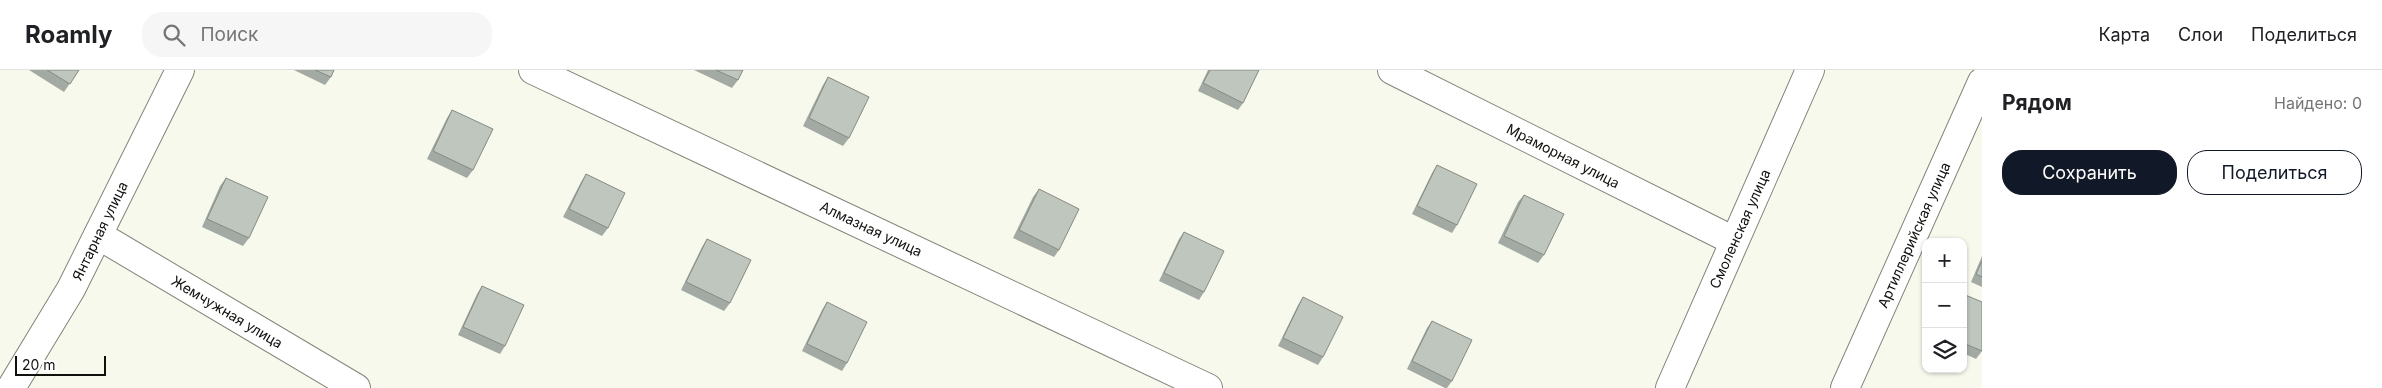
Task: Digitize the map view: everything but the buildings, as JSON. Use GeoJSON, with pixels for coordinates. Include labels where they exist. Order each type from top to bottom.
{"type":"FeatureCollection","features":[{"type":"Feature","properties":{"kind":"street","name":"Янтарная улица"},"geometry":{"type":"LineString","coordinates":[[11,388],[72,289],[180,70]]}},
{"type":"Feature","properties":{"kind":"street","name":"Алмазная улица"},"geometry":{"type":"LineString","coordinates":[[533,70],[1208,388]]}},
{"type":"Feature","properties":{"kind":"street","name":"Мраморная улица"},"geometry":{"type":"LineString","coordinates":[[1392,70],[1734,241]]}},
{"type":"Feature","properties":{"kind":"street","name":"Смоленская улица"},"geometry":{"type":"LineString","coordinates":[[1670,388],[1810,70]]}},
{"type":"Feature","properties":{"kind":"street","name":"Артиллерийская улица"},"geometry":{"type":"LineString","coordinates":[[1845,388],[1982,82]]}},
{"type":"Feature","properties":{"kind":"street","name":"Жемчужная улица"},"geometry":{"type":"LineString","coordinates":[[98,235],[356,388]]}}]}
